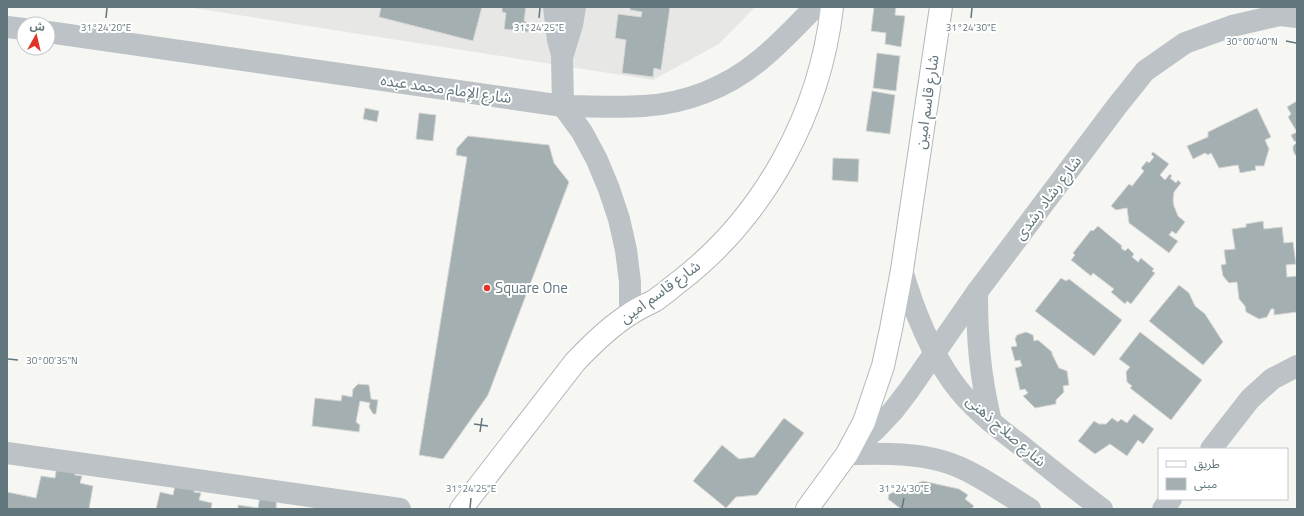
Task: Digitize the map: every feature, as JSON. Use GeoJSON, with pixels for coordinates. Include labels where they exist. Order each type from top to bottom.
{"type":"FeatureCollection","features":[{"type":"Feature","properties":{"kind":"main road","name":"شارع قاسم امين"},"geometry":{"type":"LineString","coordinates":[[462,509],[576,362],[592,344],[630,313],[654,300],[707,258],[752,208],[771,180],[788,150],[802,120],[814,88],[823,56],[832,7]]}},
{"type":"Feature","properties":{"kind":"main road","name":"شارع قاسم امين"},"geometry":{"type":"LineString","coordinates":[[807,509],[847,454],[864,422],[883,366],[902,270],[941,7]]}},
{"type":"Feature","properties":{"kind":"street"},"geometry":{"type":"LineString","coordinates":[[554,7],[558,40],[562,55],[563,106],[582,132],[597,160],[617,212],[626,250],[630,282],[630,313]]}},
{"type":"Feature","properties":{"kind":"street"},"geometry":{"type":"LineString","coordinates":[[562,55],[575,7]]}},
{"type":"Feature","properties":{"kind":"street","name":"شارع الإمام محمد عبده"},"geometry":{"type":"LineString","coordinates":[[56,33],[563,106],[644,106],[665,104],[706,92],[743,73],[760,60],[815,7]]}},
{"type":"Feature","properties":{"kind":"street","name":"شارع رشاد رشدى"},"geometry":{"type":"LineString","coordinates":[[847,454],[893,412],[977,292],[1145,71],[1185,43],[1232,26],[1280,15],[1297,17]]}},
{"type":"Feature","properties":{"kind":"street","name":"شارع صلاح ذهنى"},"geometry":{"type":"LineString","coordinates":[[902,270],[910,298],[935,353],[951,380],[969,402],[991,422],[1102,509]]}},
{"type":"Feature","properties":{"kind":"street"},"geometry":{"type":"LineString","coordinates":[[977,292],[979,358],[991,422]]}},
{"type":"Feature","properties":{"kind":"street"},"geometry":{"type":"LineString","coordinates":[[1212,448],[1250,399],[1272,379],[1297,366]]}},
{"type":"Feature","properties":{"kind":"street"},"geometry":{"type":"LineString","coordinates":[[7,453],[400,509]]}},
{"type":"Feature","properties":{"kind":"street"},"geometry":{"type":"LineString","coordinates":[[847,454],[903,455],[942,461],[964,469],[1030,509]]}},
{"type":"Feature","properties":{"kind":"street"},"geometry":{"type":"LineString","coordinates":[[1164,509],[1170,500]]}},
{"type":"Feature","properties":{"kind":"shaded area"},"geometry":{"type":"Polygon","coordinates":[[[187,7],[755,7],[719,44],[653,80],[187,7]]]}},
{"type":"Feature","properties":{"kind":"building"},"geometry":{"type":"Polygon","coordinates":[[[381,7],[482,7],[473,41],[379,17],[381,7]]]}},
{"type":"Feature","properties":{"kind":"building"},"geometry":{"type":"Polygon","coordinates":[[[502,7],[526,7],[524,21],[529,23],[528,32],[504,29],[506,13],[502,12],[502,7]]]}},
{"type":"Feature","properties":{"kind":"building"},"geometry":{"type":"Polygon","coordinates":[[[630,7],[670,7],[661,70],[654,68],[653,77],[622,73],[626,40],[615,38],[618,14],[641,17],[642,12],[630,10],[630,7]]]}},
{"type":"Feature","properties":{"kind":"building"},"geometry":{"type":"Polygon","coordinates":[[[874,7],[896,7],[895,15],[905,16],[901,47],[885,44],[886,33],[871,31],[874,7]]]}},
{"type":"Feature","properties":{"kind":"building"},"geometry":{"type":"Polygon","coordinates":[[[877,53],[900,56],[896,91],[873,88],[877,53]]]}},
{"type":"Feature","properties":{"kind":"building"},"geometry":{"type":"Polygon","coordinates":[[[872,91],[895,95],[890,134],[866,131],[872,91]]]}},
{"type":"Feature","properties":{"kind":"building"},"geometry":{"type":"Polygon","coordinates":[[[1297,101],[1297,132],[1288,117],[1291,114],[1287,107],[1297,101]]]}},
{"type":"Feature","properties":{"kind":"building"},"geometry":{"type":"Polygon","coordinates":[[[365,108],[379,111],[377,122],[363,119],[365,108]]]}},
{"type":"Feature","properties":{"kind":"building"},"geometry":{"type":"Polygon","coordinates":[[[1257,108],[1271,137],[1265,140],[1269,149],[1264,166],[1255,166],[1256,170],[1240,173],[1238,165],[1219,168],[1211,153],[1208,155],[1205,153],[1193,159],[1187,146],[1208,137],[1208,132],[1257,108]]]}},
{"type":"Feature","properties":{"kind":"building"},"geometry":{"type":"Polygon","coordinates":[[[419,113],[436,115],[433,141],[416,139],[419,113]]]}},
{"type":"Feature","properties":{"kind":"building"},"geometry":{"type":"Polygon","coordinates":[[[1297,132],[1297,142],[1294,141],[1291,135],[1297,132]]]}},
{"type":"Feature","properties":{"kind":"building","name":"Square One"},"geometry":{"type":"Polygon","coordinates":[[[468,136],[549,145],[554,163],[569,182],[488,395],[443,459],[419,455],[467,157],[456,155],[457,148],[468,136]]]}},
{"type":"Feature","properties":{"kind":"building"},"geometry":{"type":"Polygon","coordinates":[[[1297,142],[1297,155],[1295,155],[1293,146],[1297,142]]]}},
{"type":"Feature","properties":{"kind":"building"},"geometry":{"type":"Polygon","coordinates":[[[1153,152],[1169,164],[1160,175],[1165,180],[1170,174],[1172,176],[1170,178],[1176,183],[1178,180],[1181,183],[1174,192],[1173,200],[1178,216],[1185,222],[1176,234],[1172,231],[1169,235],[1178,241],[1169,253],[1129,223],[1127,208],[1116,210],[1111,206],[1129,184],[1132,186],[1144,171],[1141,168],[1147,161],[1149,163],[1154,157],[1151,154],[1153,152]]]}},
{"type":"Feature","properties":{"kind":"building"},"geometry":{"type":"Polygon","coordinates":[[[833,158],[859,159],[858,182],[832,180],[833,158]]]}},
{"type":"Feature","properties":{"kind":"building"},"geometry":{"type":"Polygon","coordinates":[[[1263,221],[1264,229],[1282,227],[1284,243],[1293,242],[1296,264],[1286,265],[1287,277],[1297,276],[1297,312],[1274,315],[1274,309],[1271,309],[1267,317],[1259,319],[1246,312],[1245,306],[1239,299],[1237,282],[1229,283],[1223,276],[1221,265],[1226,264],[1224,250],[1235,249],[1232,229],[1246,227],[1246,224],[1263,221]]]}},
{"type":"Feature","properties":{"kind":"building"},"geometry":{"type":"Polygon","coordinates":[[[1098,226],[1122,246],[1121,248],[1125,251],[1128,248],[1134,254],[1132,257],[1138,262],[1141,258],[1154,269],[1152,271],[1155,273],[1131,304],[1127,301],[1125,304],[1111,292],[1114,289],[1093,273],[1091,276],[1071,260],[1075,255],[1073,253],[1091,230],[1093,231],[1098,226]]]}},
{"type":"Feature","properties":{"kind":"building"},"geometry":{"type":"Polygon","coordinates":[[[1061,278],[1066,281],[1069,279],[1122,320],[1094,356],[1035,311],[1061,278]]]}},
{"type":"Feature","properties":{"kind":"building"},"geometry":{"type":"Polygon","coordinates":[[[1179,285],[1189,293],[1195,306],[1205,314],[1223,342],[1203,365],[1149,321],[1179,285]]]}},
{"type":"Feature","properties":{"kind":"building"},"geometry":{"type":"Polygon","coordinates":[[[1026,332],[1033,335],[1034,341],[1038,340],[1052,352],[1059,368],[1067,371],[1069,385],[1063,386],[1064,392],[1056,400],[1056,404],[1035,408],[1023,396],[1028,393],[1025,389],[1020,390],[1015,368],[1022,366],[1020,360],[1015,361],[1011,347],[1017,346],[1015,339],[1017,335],[1026,332]]]}},
{"type":"Feature","properties":{"kind":"building"},"geometry":{"type":"Polygon","coordinates":[[[1140,332],[1202,380],[1171,420],[1130,388],[1132,386],[1127,382],[1126,372],[1130,367],[1119,359],[1140,332]]]}},
{"type":"Feature","properties":{"kind":"building"},"geometry":{"type":"Polygon","coordinates":[[[358,384],[369,385],[371,399],[378,400],[376,414],[373,414],[369,407],[370,403],[360,401],[356,422],[360,425],[359,432],[312,426],[315,398],[341,401],[342,395],[352,397],[353,389],[358,384]]]}},
{"type":"Feature","properties":{"kind":"building"},"geometry":{"type":"Polygon","coordinates":[[[1134,414],[1154,429],[1143,444],[1138,440],[1127,456],[1110,444],[1095,454],[1078,441],[1094,421],[1099,424],[1106,424],[1112,418],[1118,422],[1121,419],[1127,423],[1134,414]]]}},
{"type":"Feature","properties":{"kind":"building"},"geometry":{"type":"Polygon","coordinates":[[[784,418],[804,433],[757,495],[736,497],[726,508],[693,481],[722,445],[739,459],[754,457],[784,418]]]}},
{"type":"Feature","properties":{"kind":"building"},"geometry":{"type":"Polygon","coordinates":[[[57,465],[76,469],[75,475],[82,476],[80,483],[93,486],[89,509],[7,509],[7,492],[36,498],[41,476],[55,478],[57,465]]]}},
{"type":"Feature","properties":{"kind":"building"},"geometry":{"type":"Polygon","coordinates":[[[176,481],[195,485],[194,492],[201,493],[199,500],[212,503],[211,509],[156,509],[160,492],[173,495],[176,481]]]}},
{"type":"Feature","properties":{"kind":"building"},"geometry":{"type":"Polygon","coordinates":[[[923,481],[959,489],[968,495],[965,499],[974,506],[971,509],[901,509],[888,499],[889,494],[923,481]]]}},
{"type":"Feature","properties":{"kind":"building"},"geometry":{"type":"Polygon","coordinates":[[[260,495],[277,497],[276,508],[283,509],[238,509],[238,505],[258,508],[260,495]]]}},
{"type":"Feature","properties":{"kind":"place","name":"Square One"},"geometry":{"type":"Point","coordinates":[487,288]}}]}
